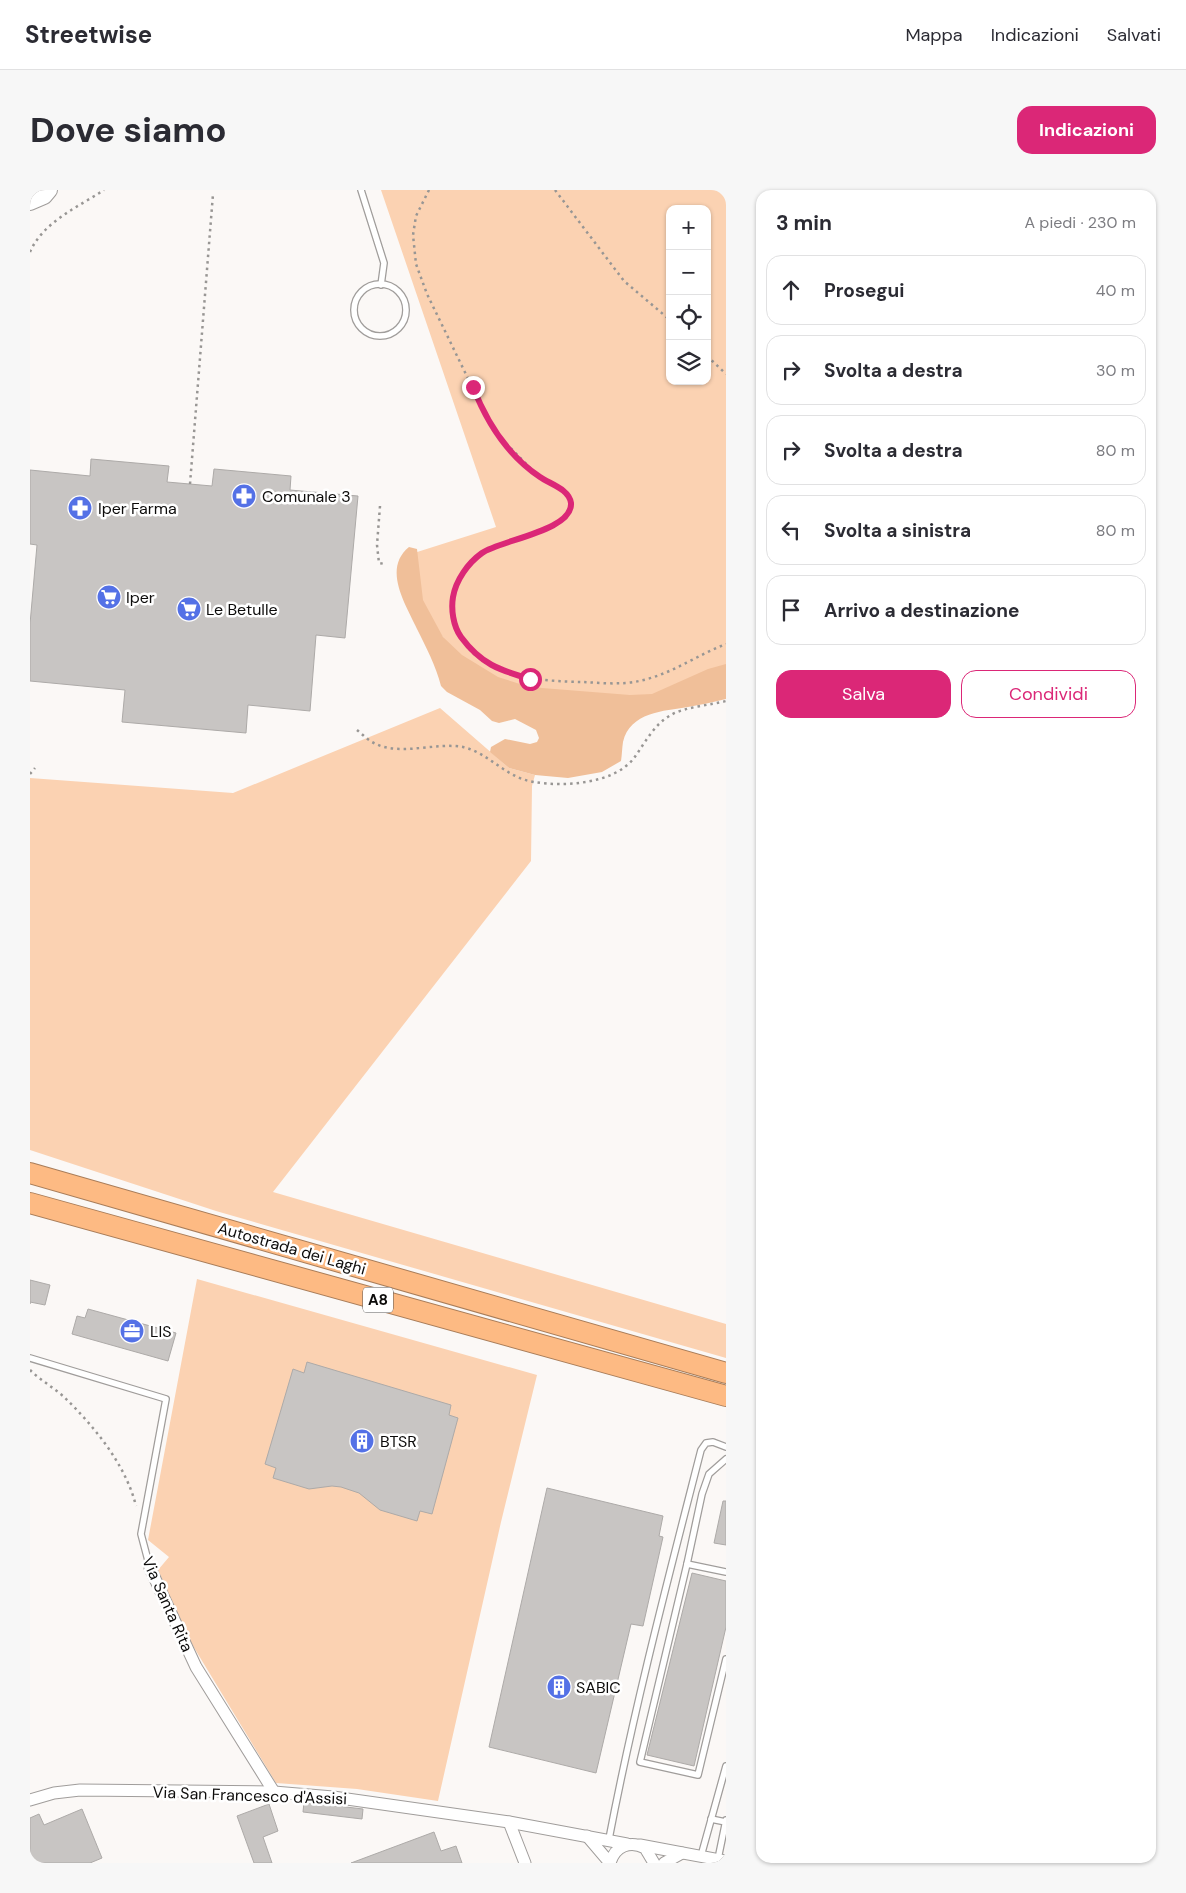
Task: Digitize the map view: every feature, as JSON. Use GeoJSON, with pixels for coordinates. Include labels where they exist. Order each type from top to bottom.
{"type":"FeatureCollection","features":[{"type":"Feature","properties":{"kind":"highway","name":"Autostrada dei Laghi"},"geometry":{"type":"LineString","coordinates":[[30,1173],[726,1373]]}},
{"type":"Feature","properties":{"kind":"highway","name":"Autostrada dei Laghi"},"geometry":{"type":"LineString","coordinates":[[30,1203],[726,1396]]}},
{"type":"Feature","properties":{"kind":"street","name":"Via Santa Rita"},"geometry":{"type":"LineString","coordinates":[[150,1568],[196,1667],[274,1792]]}},
{"type":"Feature","properties":{"kind":"street","name":"Via San Francesco d'Assisi"},"geometry":{"type":"LineString","coordinates":[[30,1800],[80,1790],[274,1792],[377,1801],[640,1845]]}},
{"type":"Feature","properties":{"kind":"street"},"geometry":{"type":"LineString","coordinates":[[509,1822],[525,1863]]}},
{"type":"Feature","properties":{"kind":"street"},"geometry":{"type":"LineString","coordinates":[[588,1836],[610,1863],[615,1851],[627,1844]]}},
{"type":"Feature","properties":{"kind":"street"},"geometry":{"type":"LineString","coordinates":[[640,1845],[722,1860]]}},
{"type":"Feature","properties":{"kind":"street"},"geometry":{"type":"LineString","coordinates":[[640,1845],[650,1853],[654,1863]]}},
{"type":"Feature","properties":{"kind":"street"},"geometry":{"type":"LineString","coordinates":[[664,1863],[682,1854]]}},
{"type":"Feature","properties":{"kind":"lane"},"geometry":{"type":"LineString","coordinates":[[361,190],[384,263],[381,285]]}},
{"type":"Feature","properties":{"kind":"lane"},"geometry":{"type":"LineString","coordinates":[[381,285],[395,290],[404,302],[406,309],[405,317],[398,329],[392,333],[379,336],[366,332],[361,327],[354,308],[360,294],[373,286],[381,285]]}},
{"type":"Feature","properties":{"kind":"lane","name":"Via Santa Rita"},"geometry":{"type":"LineString","coordinates":[[30,1358],[166,1399],[141,1534],[150,1568]]}},
{"type":"Feature","properties":{"kind":"lane"},"geometry":{"type":"LineString","coordinates":[[609,1839],[664,1594],[701,1450],[706,1443],[712,1442],[726,1447]]}},
{"type":"Feature","properties":{"kind":"lane"},"geometry":{"type":"LineString","coordinates":[[726,1459],[714,1468],[705,1481],[640,1762],[698,1775],[726,1659]]}},
{"type":"Feature","properties":{"kind":"lane"},"geometry":{"type":"LineString","coordinates":[[687,1564],[726,1572]]}},
{"type":"Feature","properties":{"kind":"lane"},"geometry":{"type":"LineString","coordinates":[[701,1856],[726,1766]]}},
{"type":"Feature","properties":{"kind":"lane"},"geometry":{"type":"LineString","coordinates":[[711,1819],[726,1821],[722,1860]]}},
{"type":"Feature","properties":{"kind":"path"},"geometry":{"type":"LineString","coordinates":[[30,252],[50,225],[104,190]]}},
{"type":"Feature","properties":{"kind":"path"},"geometry":{"type":"LineString","coordinates":[[428,190],[416,216],[413,244],[416,264],[436,313],[460,358],[492,430],[540,478],[566,493],[571,504],[568,516],[553,526],[482,553],[461,575],[454,591],[451,607],[459,634],[478,657],[492,667],[530,679],[579,682],[638,682],[658,676],[726,644]]}},
{"type":"Feature","properties":{"kind":"path"},"geometry":{"type":"LineString","coordinates":[[556,190],[624,281],[666,317]]}},
{"type":"Feature","properties":{"kind":"path"},"geometry":{"type":"LineString","coordinates":[[190,484],[213,194]]}},
{"type":"Feature","properties":{"kind":"path"},"geometry":{"type":"LineString","coordinates":[[711,360],[726,374]]}},
{"type":"Feature","properties":{"kind":"path"},"geometry":{"type":"LineString","coordinates":[[380,506],[378,560],[379,563],[385,564]]}},
{"type":"Feature","properties":{"kind":"path"},"geometry":{"type":"LineString","coordinates":[[358,730],[377,744],[405,749],[463,747],[482,756],[508,774],[533,782],[563,784],[612,775],[632,760],[657,726],[671,714],[726,702]]}},
{"type":"Feature","properties":{"kind":"path"},"geometry":{"type":"LineString","coordinates":[[30,774],[35,768]]}},
{"type":"Feature","properties":{"kind":"path"},"geometry":{"type":"LineString","coordinates":[[30,1370],[63,1396],[104,1443],[125,1474],[136,1504],[141,1534]]}},
{"type":"Feature","properties":{"kind":"shaded area"},"geometry":{"type":"Polygon","coordinates":[[[381,190],[726,190],[726,668],[660,695],[524,700],[451,648],[417,603],[414,553],[496,527],[381,190]]]}},
{"type":"Feature","properties":{"kind":"shaded area"},"geometry":{"type":"Polygon","coordinates":[[[409,547],[417,549],[423,600],[443,637],[462,655],[498,677],[542,688],[630,695],[652,694],[708,669],[726,664],[726,699],[659,712],[640,719],[627,732],[623,742],[621,761],[602,772],[568,778],[535,775],[509,768],[490,752],[491,747],[505,739],[530,744],[537,742],[539,738],[536,730],[515,719],[499,723],[492,721],[480,710],[447,692],[441,686],[434,664],[407,609],[399,587],[397,566],[401,556],[409,547]]]}},
{"type":"Feature","properties":{"kind":"shaded area"},"geometry":{"type":"Polygon","coordinates":[[[440,708],[509,768],[535,775],[532,786],[531,861],[273,1192],[726,1324],[726,1358],[216,1211],[30,1150],[30,778],[233,793],[440,708]]]}},
{"type":"Feature","properties":{"kind":"shaded area"},"geometry":{"type":"Polygon","coordinates":[[[197,1279],[537,1375],[501,1522],[438,1801],[357,1789],[276,1783],[187,1636],[158,1570],[169,1557],[148,1540],[197,1279]]]}},
{"type":"Feature","properties":{"kind":"building","name":"Le Betulle"},"geometry":{"type":"Polygon","coordinates":[[[91,459],[169,466],[167,482],[212,486],[214,469],[291,476],[290,490],[358,496],[345,638],[316,635],[310,711],[248,705],[246,733],[122,722],[125,690],[30,681],[30,624],[37,545],[30,544],[30,470],[90,476],[91,459]]]}},
{"type":"Feature","properties":{"kind":"building"},"geometry":{"type":"Polygon","coordinates":[[[30,1280],[50,1285],[45,1305],[30,1302],[30,1280]]]}},
{"type":"Feature","properties":{"kind":"building"},"geometry":{"type":"Polygon","coordinates":[[[88,1309],[176,1333],[168,1361],[72,1334],[77,1316],[85,1318],[88,1309]]]}},
{"type":"Feature","properties":{"kind":"building","name":"BTSR"},"geometry":{"type":"Polygon","coordinates":[[[307,1362],[451,1405],[449,1415],[458,1418],[432,1514],[420,1511],[417,1521],[380,1510],[359,1493],[341,1487],[332,1486],[309,1489],[273,1478],[276,1468],[265,1464],[293,1369],[304,1373],[307,1362]]]}},
{"type":"Feature","properties":{"kind":"building","name":"SABIC"},"geometry":{"type":"Polygon","coordinates":[[[547,1488],[663,1516],[659,1536],[663,1537],[643,1626],[631,1624],[596,1773],[489,1747],[547,1488]]]}},
{"type":"Feature","properties":{"kind":"building"},"geometry":{"type":"Polygon","coordinates":[[[723,1501],[726,1501],[726,1545],[714,1543],[723,1501]]]}},
{"type":"Feature","properties":{"kind":"building"},"geometry":{"type":"Polygon","coordinates":[[[692,1573],[726,1581],[726,1627],[694,1766],[647,1755],[692,1573]]]}},
{"type":"Feature","properties":{"kind":"building"},"geometry":{"type":"Polygon","coordinates":[[[304,1802],[363,1809],[362,1819],[303,1812],[304,1802]]]}},
{"type":"Feature","properties":{"kind":"building"},"geometry":{"type":"Polygon","coordinates":[[[269,1804],[278,1831],[263,1837],[272,1863],[254,1863],[237,1816],[269,1804]]]}},
{"type":"Feature","properties":{"kind":"building"},"geometry":{"type":"Polygon","coordinates":[[[82,1809],[102,1858],[90,1863],[30,1863],[30,1818],[39,1814],[44,1825],[82,1809]]]}},
{"type":"Feature","properties":{"kind":"building"},"geometry":{"type":"Polygon","coordinates":[[[434,1832],[441,1851],[456,1846],[462,1863],[351,1863],[434,1832]]]}},
{"type":"Feature","properties":{"kind":"place","name":"Comunale 3"},"geometry":{"type":"Point","coordinates":[244,496]}},
{"type":"Feature","properties":{"kind":"place","name":"Iper Farma"},"geometry":{"type":"Point","coordinates":[80,508]}},
{"type":"Feature","properties":{"kind":"place","name":"Iper"},"geometry":{"type":"Point","coordinates":[109,597]}},
{"type":"Feature","properties":{"kind":"place","name":"Le Betulle"},"geometry":{"type":"Point","coordinates":[189,609]}},
{"type":"Feature","properties":{"kind":"place","name":"LIS"},"geometry":{"type":"Point","coordinates":[132,1331]}},
{"type":"Feature","properties":{"kind":"place","name":"BTSR"},"geometry":{"type":"Point","coordinates":[362,1441]}},
{"type":"Feature","properties":{"kind":"place","name":"SABIC"},"geometry":{"type":"Point","coordinates":[559,1687]}},
{"type":"Feature","properties":{"kind":"route"},"geometry":{"type":"LineString","coordinates":[[473,387],[492,430],[540,478],[566,493],[571,504],[568,516],[553,526],[498,545],[482,553],[461,575],[454,591],[451,607],[459,634],[470,648],[478,657],[492,667],[530,679]]}}]}
